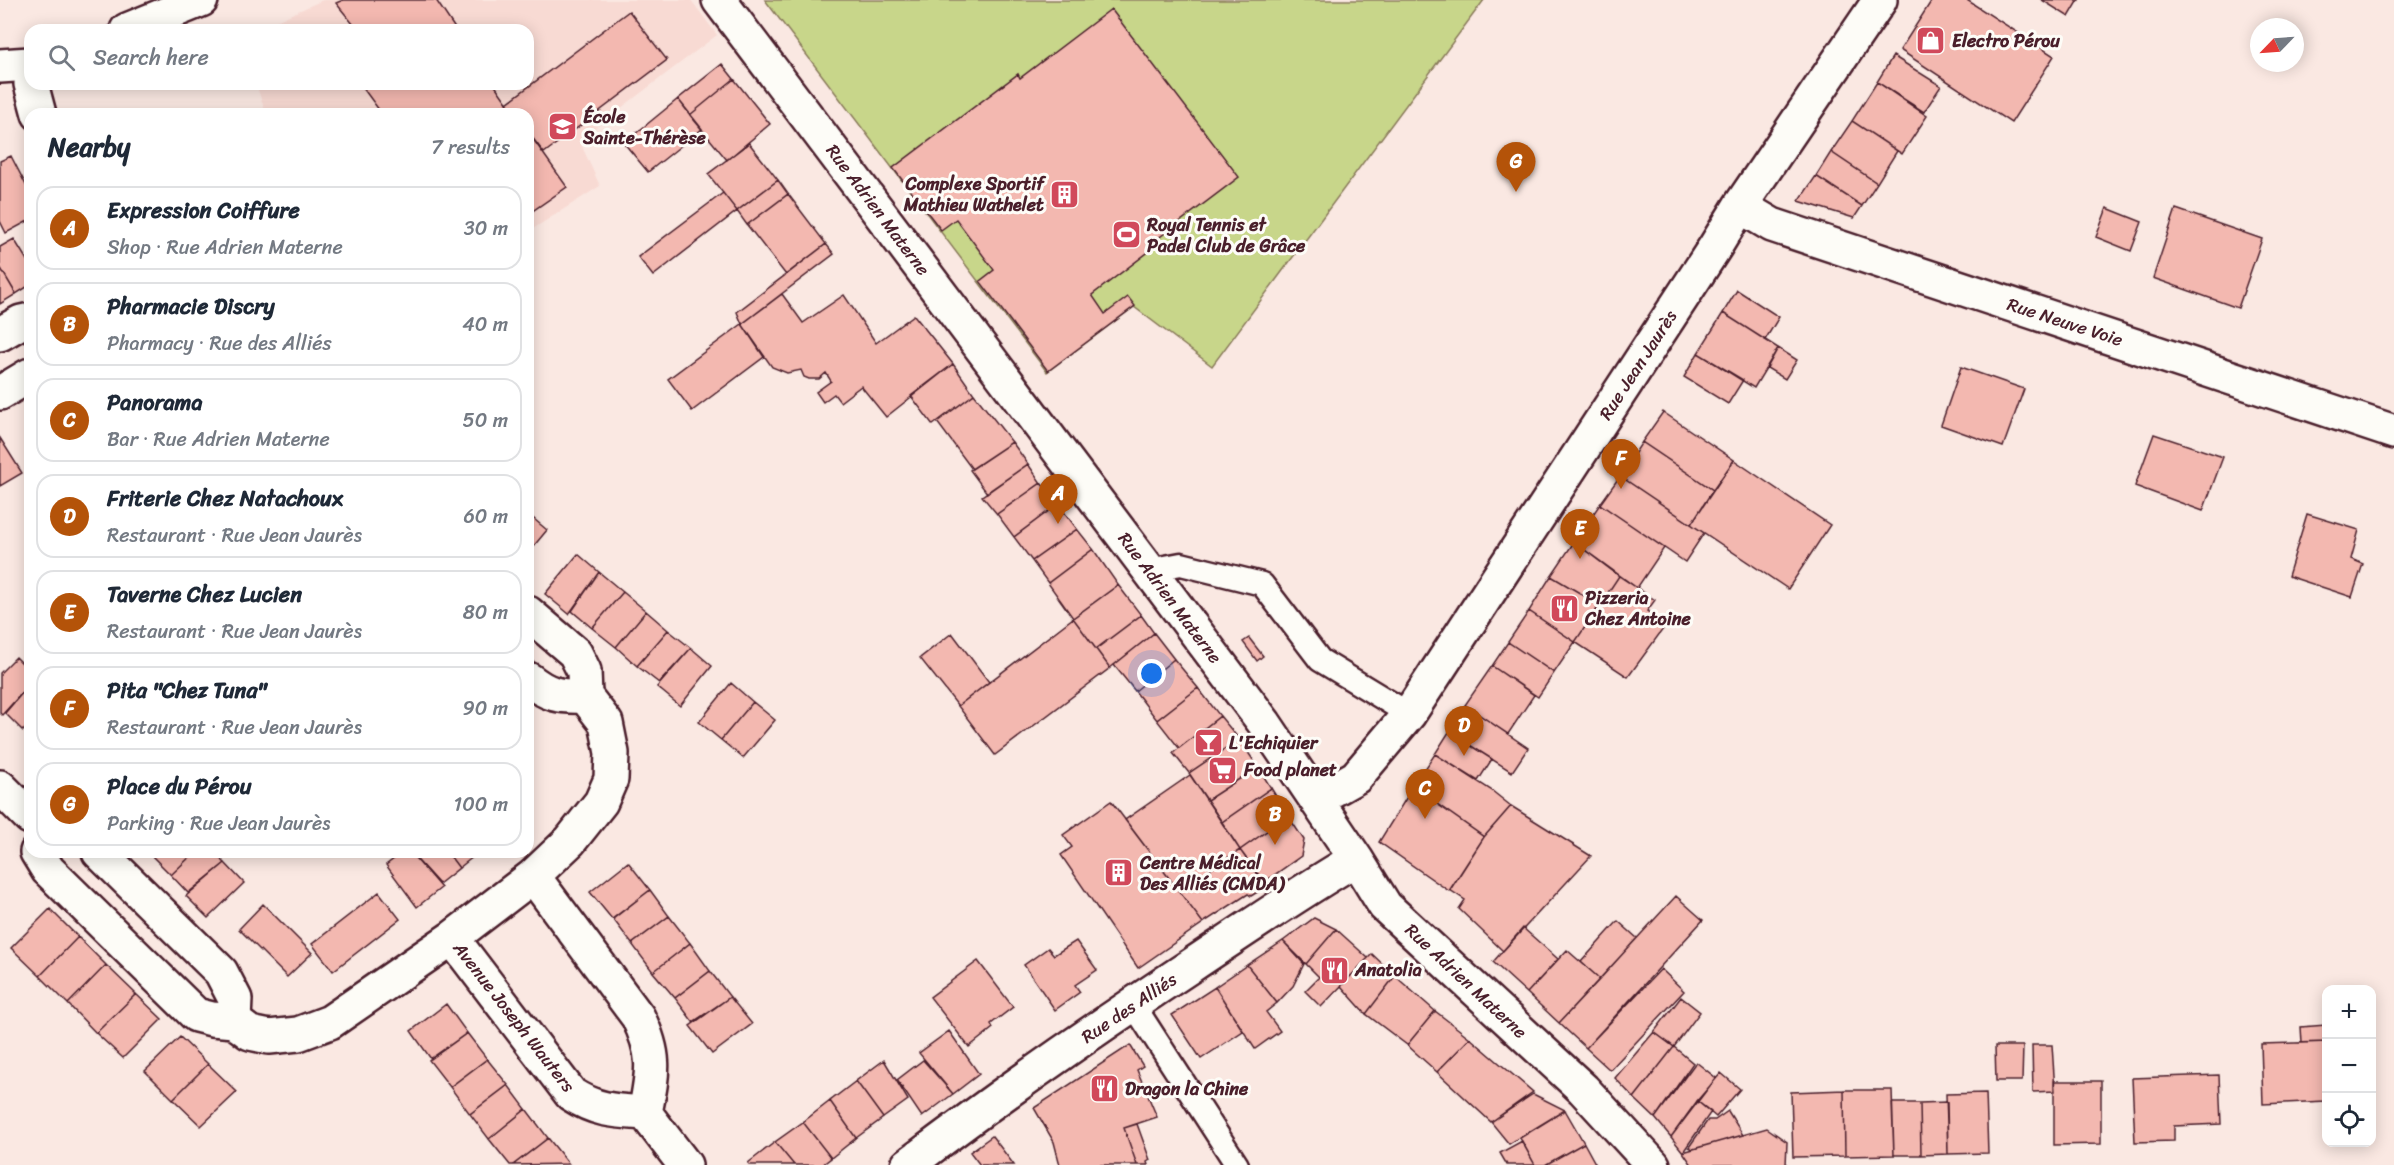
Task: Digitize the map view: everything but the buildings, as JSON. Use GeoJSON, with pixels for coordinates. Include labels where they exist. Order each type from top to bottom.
{"type":"FeatureCollection","features":[{"type":"Feature","properties":{"kind":"street"},"geometry":{"type":"LineString","coordinates":[[142,24],[201,0]]}},
{"type":"Feature","properties":{"kind":"street","name":"Rue Adrien Materne"},"geometry":{"type":"LineString","coordinates":[[719,0],[1265,724],[1317,799],[1385,906],[1583,1089],[1653,1165]]}},
{"type":"Feature","properties":{"kind":"street","name":"Rue Jean Jaurès"},"geometry":{"type":"LineString","coordinates":[[1317,799],[1356,777],[1409,714],[1740,206],[1880,0]]}},
{"type":"Feature","properties":{"kind":"street"},"geometry":{"type":"LineString","coordinates":[[31,90],[37,108]]}},
{"type":"Feature","properties":{"kind":"street","name":"Rue Neuve Voie"},"geometry":{"type":"LineString","coordinates":[[1740,206],[1772,225],[2394,432]]}},
{"type":"Feature","properties":{"kind":"street"},"geometry":{"type":"LineString","coordinates":[[0,334],[24,321]]}},
{"type":"Feature","properties":{"kind":"street"},"geometry":{"type":"LineString","coordinates":[[0,393],[24,379]]}},
{"type":"Feature","properties":{"kind":"street"},"geometry":{"type":"LineString","coordinates":[[534,618],[575,653],[584,671],[585,696],[562,696],[542,691],[534,684]]}},
{"type":"Feature","properties":{"kind":"street","name":"Avenue Joseph Wauters"},"geometry":{"type":"LineString","coordinates":[[41,858],[48,870],[196,1015],[234,1021],[250,1033],[269,1037],[298,1034],[330,1023],[452,938],[533,876],[570,841],[600,802],[611,779],[612,753],[606,723],[585,696]]}},
{"type":"Feature","properties":{"kind":"street"},"geometry":{"type":"LineString","coordinates":[[0,787],[24,811]]}},
{"type":"Feature","properties":{"kind":"street"},"geometry":{"type":"LineString","coordinates":[[105,858],[220,972],[235,999],[234,1021]]}},
{"type":"Feature","properties":{"kind":"street","name":"Rue des Alliés"},"geometry":{"type":"LineString","coordinates":[[908,1165],[994,1100],[1133,1004],[1317,882],[1356,859]]}},
{"type":"Feature","properties":{"kind":"street"},"geometry":{"type":"LineString","coordinates":[[533,876],[638,1017],[649,1040],[653,1070],[645,1113],[685,1165]]}},
{"type":"Feature","properties":{"kind":"street","name":"Avenue Joseph Wauters"},"geometry":{"type":"LineString","coordinates":[[452,938],[571,1095],[588,1105],[617,1111],[645,1113]]}},
{"type":"Feature","properties":{"kind":"lane"},"geometry":{"type":"LineString","coordinates":[[1149,570],[1180,564],[1262,584],[1320,660],[1409,714]]}},
{"type":"Feature","properties":{"kind":"lane"},"geometry":{"type":"LineString","coordinates":[[1133,1004],[1237,1165]]}},
{"type":"Feature","properties":{"kind":"shaded area","name":"École Sainte-Thérèse"},"geometry":{"type":"Polygon","coordinates":[[[323,0],[691,0],[717,35],[579,140],[600,186],[534,228],[534,108],[264,108],[258,90],[534,90],[534,24],[269,24],[323,0]]]}},
{"type":"Feature","properties":{"kind":"green space","name":"Royal Tennis et Padel Club de Grâce"},"geometry":{"type":"Polygon","coordinates":[[[765,0],[1484,0],[1212,366],[1134,307],[1047,372],[765,0]]]}},
{"type":"Feature","properties":{"kind":"place","name":"Electro Pérou"},"geometry":{"type":"Point","coordinates":[1931,41]}},
{"type":"Feature","properties":{"kind":"place","name":"École Sainte-Thérèse"},"geometry":{"type":"Point","coordinates":[562,127]}},
{"type":"Feature","properties":{"kind":"place","name":"Place du Pérou"},"geometry":{"type":"Point","coordinates":[1516,192]}},
{"type":"Feature","properties":{"kind":"place","name":"Complexe Sportif Mathieu Wathelet"},"geometry":{"type":"Point","coordinates":[1065,194]}},
{"type":"Feature","properties":{"kind":"place","name":"Royal Tennis et Padel Club de Grâce"},"geometry":{"type":"Point","coordinates":[1126,235]}},
{"type":"Feature","properties":{"kind":"place","name":"Pita \"Chez Tuna\""},"geometry":{"type":"Point","coordinates":[1621,489]}},
{"type":"Feature","properties":{"kind":"place","name":"Expression Coiffure"},"geometry":{"type":"Point","coordinates":[1058,524]}},
{"type":"Feature","properties":{"kind":"place","name":"Taverne Chez Lucien"},"geometry":{"type":"Point","coordinates":[1580,559]}},
{"type":"Feature","properties":{"kind":"place","name":"Pizzeria Chez Antoine"},"geometry":{"type":"Point","coordinates":[1564,608]}},
{"type":"Feature","properties":{"kind":"place","name":"L'Echiquier"},"geometry":{"type":"Point","coordinates":[1208,743]}},
{"type":"Feature","properties":{"kind":"place","name":"Friterie Chez Natachoux"},"geometry":{"type":"Point","coordinates":[1464,756]}},
{"type":"Feature","properties":{"kind":"place","name":"Food planet"},"geometry":{"type":"Point","coordinates":[1223,770]}},
{"type":"Feature","properties":{"kind":"place","name":"Panorama"},"geometry":{"type":"Point","coordinates":[1425,819]}},
{"type":"Feature","properties":{"kind":"place","name":"Pharmacie Discry"},"geometry":{"type":"Point","coordinates":[1275,845]}},
{"type":"Feature","properties":{"kind":"place","name":"Centre Médical Des Alliés (CMDA)"},"geometry":{"type":"Point","coordinates":[1119,873]}},
{"type":"Feature","properties":{"kind":"place","name":"Anatolia"},"geometry":{"type":"Point","coordinates":[1334,970]}},
{"type":"Feature","properties":{"kind":"place","name":"Dragon la Chine"},"geometry":{"type":"Point","coordinates":[1104,1089]}}]}
